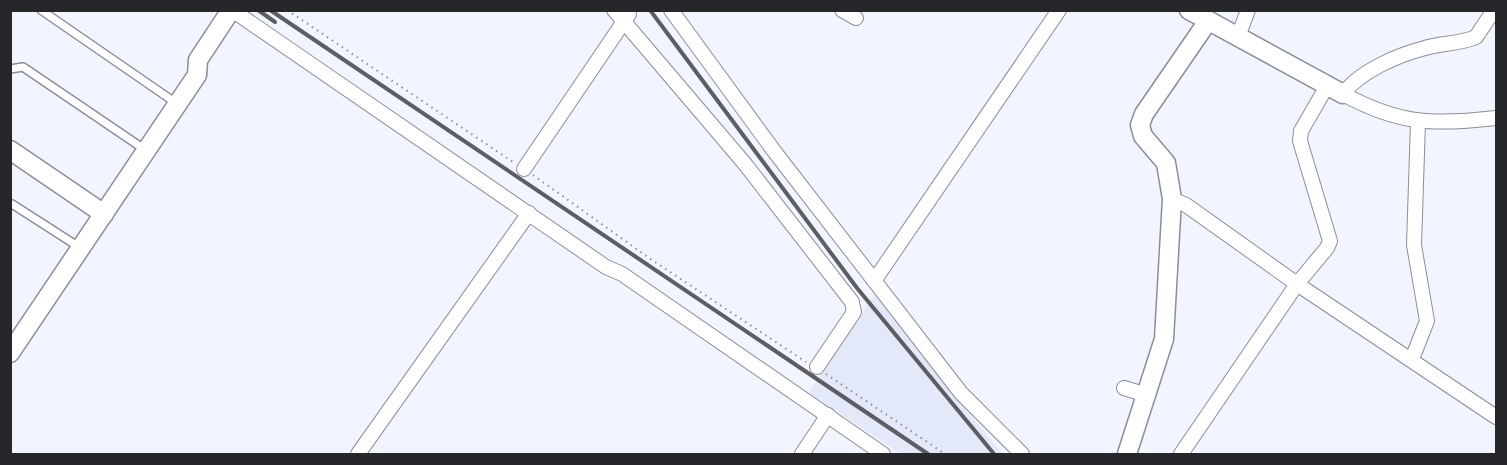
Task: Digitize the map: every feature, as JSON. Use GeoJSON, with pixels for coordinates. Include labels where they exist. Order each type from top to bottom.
{"type":"FeatureCollection","features":[{"type":"Feature","properties":{"kind":"street"},"geometry":{"type":"LineString","coordinates":[[10,353],[198,75],[198,60],[232,10],[883,454]]}},
{"type":"Feature","properties":{"kind":"street"},"geometry":{"type":"LineString","coordinates":[[614,10],[626,18],[852,302],[854,312],[817,367]]}},
{"type":"Feature","properties":{"kind":"street"},"geometry":{"type":"LineString","coordinates":[[671,10],[774,152],[961,393],[1022,454]]}},
{"type":"Feature","properties":{"kind":"street"},"geometry":{"type":"LineString","coordinates":[[842,10],[856,18]]}},
{"type":"Feature","properties":{"kind":"street"},"geometry":{"type":"LineString","coordinates":[[874,281],[1059,10]]}},
{"type":"Feature","properties":{"kind":"street"},"geometry":{"type":"LineString","coordinates":[[1238,37],[1248,10]]}},
{"type":"Feature","properties":{"kind":"street"},"geometry":{"type":"LineString","coordinates":[[1181,454],[1297,284],[1327,248],[1330,241],[1300,141],[1301,131],[1335,90],[1351,84],[1393,60],[1424,48],[1476,37],[1494,10]]}},
{"type":"Feature","properties":{"kind":"street"},"geometry":{"type":"LineString","coordinates":[[1127,454],[1164,339],[1172,199],[1166,164],[1143,136],[1140,125],[1199,14],[1335,90],[1394,117],[1418,122],[1458,123],[1497,118]]}},
{"type":"Feature","properties":{"kind":"street"},"geometry":{"type":"LineString","coordinates":[[524,169],[626,18]]}},
{"type":"Feature","properties":{"kind":"street"},"geometry":{"type":"LineString","coordinates":[[1412,359],[1426,321],[1414,244],[1418,122]]}},
{"type":"Feature","properties":{"kind":"street"},"geometry":{"type":"LineString","coordinates":[[10,150],[104,214]]}},
{"type":"Feature","properties":{"kind":"street"},"geometry":{"type":"LineString","coordinates":[[1172,199],[1186,205],[1297,284],[1497,417]]}},
{"type":"Feature","properties":{"kind":"street"},"geometry":{"type":"LineString","coordinates":[[358,454],[529,213]]}},
{"type":"Feature","properties":{"kind":"street"},"geometry":{"type":"LineString","coordinates":[[1124,388],[1147,395]]}},
{"type":"Feature","properties":{"kind":"street"},"geometry":{"type":"LineString","coordinates":[[802,454],[828,415]]}},
{"type":"Feature","properties":{"kind":"lane"},"geometry":{"type":"LineString","coordinates":[[41,10],[178,105]]}},
{"type":"Feature","properties":{"kind":"lane"},"geometry":{"type":"LineString","coordinates":[[10,69],[23,67],[147,151]]}},
{"type":"Feature","properties":{"kind":"lane"},"geometry":{"type":"LineString","coordinates":[[12,204],[81,248]]}},
{"type":"Feature","properties":{"kind":"path"},"geometry":{"type":"LineString","coordinates":[[287,10],[524,169],[652,260],[817,367],[945,454]]}},
{"type":"Feature","properties":{"kind":"shaded area"},"geometry":{"type":"Polygon","coordinates":[[[875,293],[964,408],[1003,454],[901,454],[809,393],[875,293]]]}},
{"type":"Feature","properties":{"kind":"railway"},"geometry":{"type":"LineString","coordinates":[[258,10],[275,22]]}},
{"type":"Feature","properties":{"kind":"railway"},"geometry":{"type":"LineString","coordinates":[[270,10],[928,454]]}},
{"type":"Feature","properties":{"kind":"railway"},"geometry":{"type":"LineString","coordinates":[[650,10],[857,288],[994,454]]}}]}
